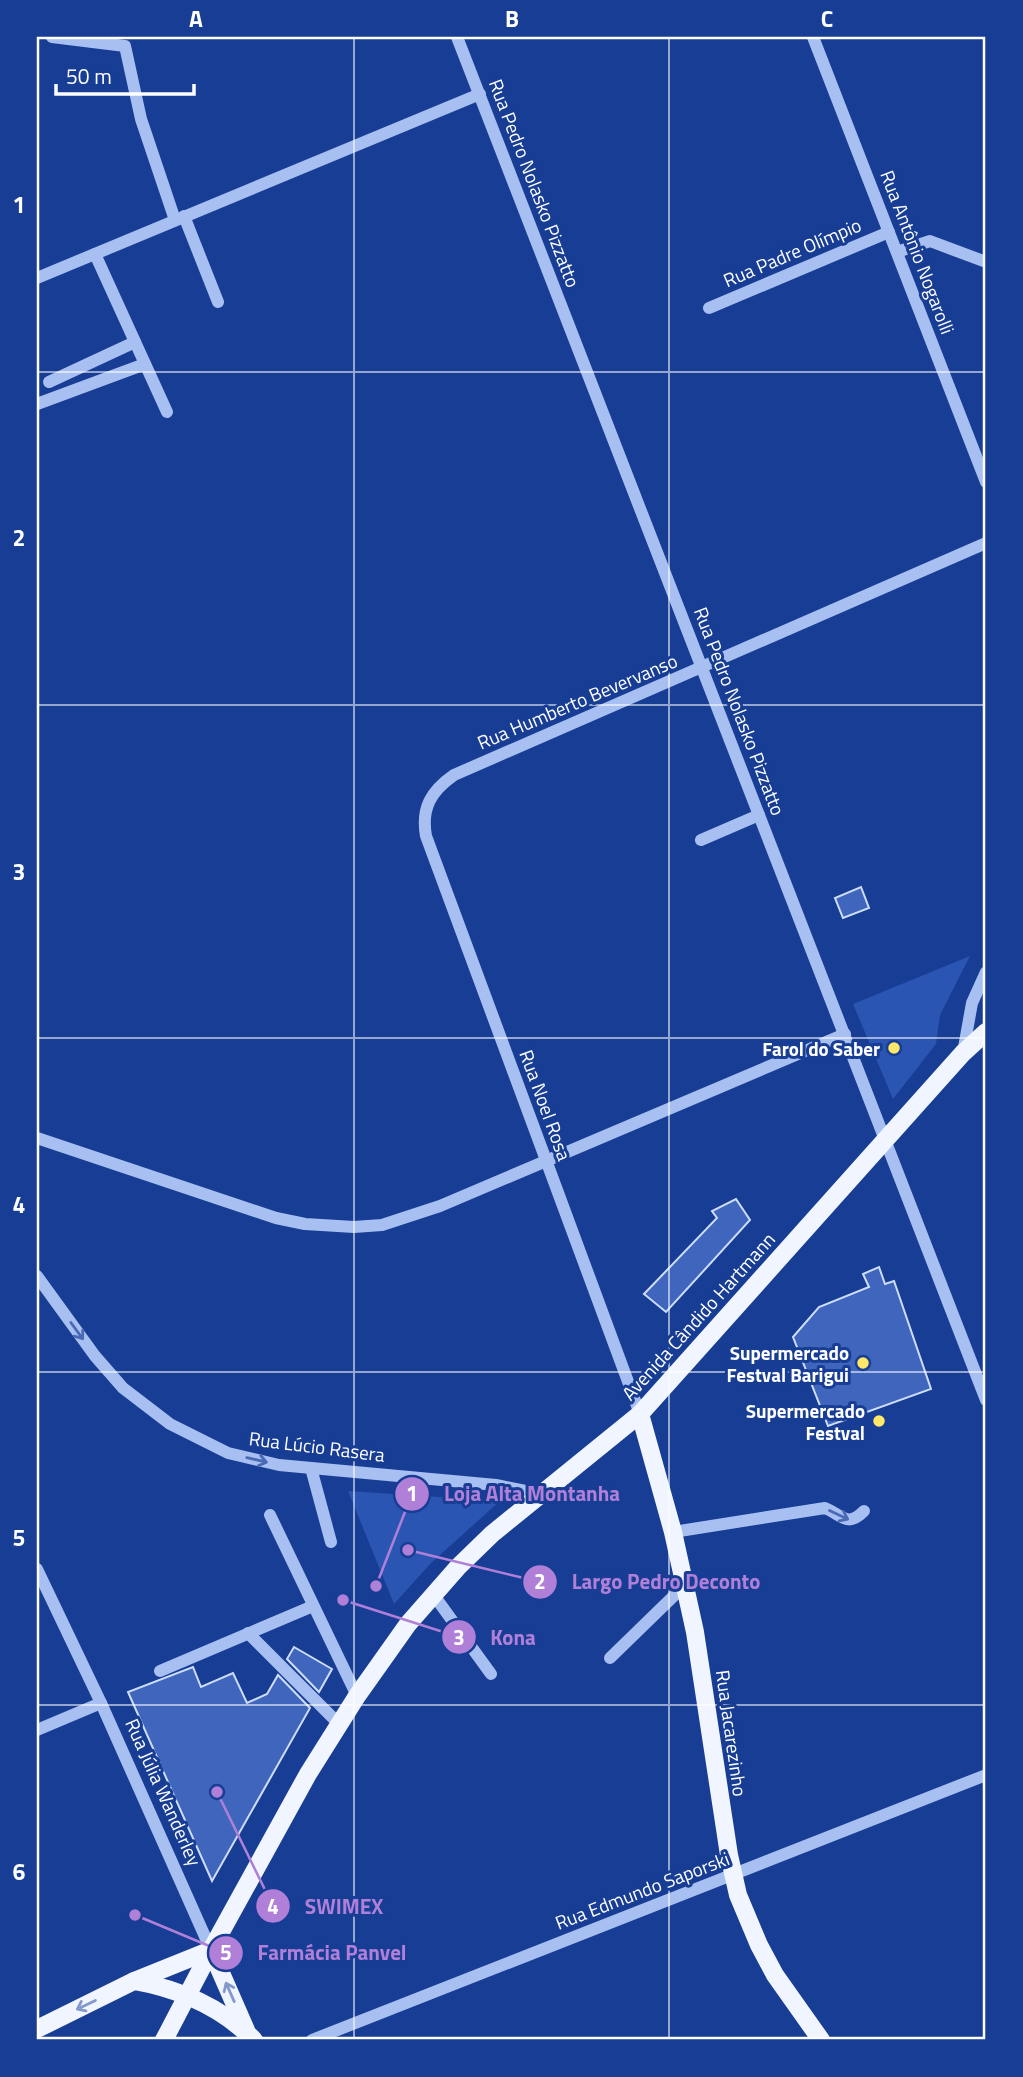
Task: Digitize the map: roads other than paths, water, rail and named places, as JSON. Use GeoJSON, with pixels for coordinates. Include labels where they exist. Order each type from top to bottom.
{"type":"FeatureCollection","features":[{"type":"Feature","properties":{"kind":"main road","name":"Avenida Cândido Hartmann"},"geometry":{"type":"LineString","coordinates":[[164,2040],[290,1805],[357,1696],[433,1594],[492,1534],[640,1414],[963,1053],[986,1032]]}},
{"type":"Feature","properties":{"kind":"main road","name":"Rua Jacarezinho"},"geometry":{"type":"LineString","coordinates":[[640,1414],[685,1585],[701,1668],[733,1875],[747,1919],[775,1975],[821,2040]]}},
{"type":"Feature","properties":{"kind":"main road"},"geometry":{"type":"LineString","coordinates":[[37,2029],[134,1981],[211,1950]]}},
{"type":"Feature","properties":{"kind":"main road","name":"Rua Júlia Wanderley"},"geometry":{"type":"LineString","coordinates":[[211,1950],[251,2038]]}},
{"type":"Feature","properties":{"kind":"main road","name":"Rua Júlia Wanderley"},"geometry":{"type":"LineString","coordinates":[[134,1981],[188,1995],[228,2018],[251,2038]]}},
{"type":"Feature","properties":{"kind":"street"},"geometry":{"type":"LineString","coordinates":[[52,37],[125,46],[141,119],[180,218],[218,302]]}},
{"type":"Feature","properties":{"kind":"street","name":"Rua Pedro Nolasko Pizzatto"},"geometry":{"type":"LineString","coordinates":[[457,37],[986,1400]]}},
{"type":"Feature","properties":{"kind":"street","name":"Rua Antônio Nogarolli"},"geometry":{"type":"LineString","coordinates":[[813,37],[986,482]]}},
{"type":"Feature","properties":{"kind":"street"},"geometry":{"type":"LineString","coordinates":[[37,278],[480,94]]}},
{"type":"Feature","properties":{"kind":"street","name":"Rua Padre Olímpio"},"geometry":{"type":"LineString","coordinates":[[709,308],[889,232]]}},
{"type":"Feature","properties":{"kind":"street"},"geometry":{"type":"LineString","coordinates":[[897,252],[930,241],[986,262]]}},
{"type":"Feature","properties":{"kind":"street"},"geometry":{"type":"LineString","coordinates":[[95,254],[167,412]]}},
{"type":"Feature","properties":{"kind":"street"},"geometry":{"type":"LineString","coordinates":[[49,382],[135,342]]}},
{"type":"Feature","properties":{"kind":"street"},"geometry":{"type":"LineString","coordinates":[[37,404],[145,364]]}},
{"type":"Feature","properties":{"kind":"street","name":"Rua Humberto Bevervanso"},"geometry":{"type":"LineString","coordinates":[[425,808],[441,784],[454,775],[986,543]]}},
{"type":"Feature","properties":{"kind":"street","name":"Rua Noel Rosa"},"geometry":{"type":"LineString","coordinates":[[425,808],[423,822],[426,836],[640,1414]]}},
{"type":"Feature","properties":{"kind":"street"},"geometry":{"type":"LineString","coordinates":[[701,839],[760,815]]}},
{"type":"Feature","properties":{"kind":"street"},"geometry":{"type":"LineString","coordinates":[[963,1053],[972,1003],[986,972]]}},
{"type":"Feature","properties":{"kind":"street"},"geometry":{"type":"LineString","coordinates":[[37,1138],[276,1218],[330,1227],[382,1225],[414,1216],[845,1034]]}},
{"type":"Feature","properties":{"kind":"street","name":"Rua Lúcio Rasera"},"geometry":{"type":"LineString","coordinates":[[37,1276],[106,1370],[142,1405],[170,1424],[228,1453],[279,1465],[496,1485],[540,1494]]}},
{"type":"Feature","properties":{"kind":"street"},"geometry":{"type":"LineString","coordinates":[[312,1468],[331,1542]]}},
{"type":"Feature","properties":{"kind":"street"},"geometry":{"type":"LineString","coordinates":[[673,1532],[825,1508],[846,1520],[856,1519],[864,1511]]}},
{"type":"Feature","properties":{"kind":"street"},"geometry":{"type":"LineString","coordinates":[[270,1515],[357,1696]]}},
{"type":"Feature","properties":{"kind":"street","name":"Rua Júlia Wanderley"},"geometry":{"type":"LineString","coordinates":[[37,1569],[101,1703],[211,1950]]}},
{"type":"Feature","properties":{"kind":"street"},"geometry":{"type":"LineString","coordinates":[[610,1658],[685,1585]]}},
{"type":"Feature","properties":{"kind":"street"},"geometry":{"type":"LineString","coordinates":[[433,1594],[491,1674]]}},
{"type":"Feature","properties":{"kind":"street"},"geometry":{"type":"LineString","coordinates":[[160,1671],[313,1606]]}},
{"type":"Feature","properties":{"kind":"street"},"geometry":{"type":"LineString","coordinates":[[248,1633],[339,1724]]}},
{"type":"Feature","properties":{"kind":"street"},"geometry":{"type":"LineString","coordinates":[[37,1730],[101,1703]]}},
{"type":"Feature","properties":{"kind":"street","name":"Rua Edmundo Saporski"},"geometry":{"type":"LineString","coordinates":[[312,2040],[986,1775]]}},
{"type":"Feature","properties":{"kind":"place","name":"Farol do Saber"},"geometry":{"type":"Point","coordinates":[894,1048]}},
{"type":"Feature","properties":{"kind":"place","name":"Supermercado Festval Barigui"},"geometry":{"type":"Point","coordinates":[863,1363]}},
{"type":"Feature","properties":{"kind":"place","name":"Supermercado Festval"},"geometry":{"type":"Point","coordinates":[879,1421]}},
{"type":"Feature","properties":{"kind":"place","name":"Largo Pedro Deconto"},"geometry":{"type":"Point","coordinates":[408,1550]}},
{"type":"Feature","properties":{"kind":"place","name":"Loja Alta Montanha"},"geometry":{"type":"Point","coordinates":[376,1586]}},
{"type":"Feature","properties":{"kind":"place","name":"Kona"},"geometry":{"type":"Point","coordinates":[343,1600]}},
{"type":"Feature","properties":{"kind":"place","name":"SWIMEX"},"geometry":{"type":"Point","coordinates":[217,1792]}},
{"type":"Feature","properties":{"kind":"place","name":"Farmácia Panvel"},"geometry":{"type":"Point","coordinates":[135,1915]}}]}
